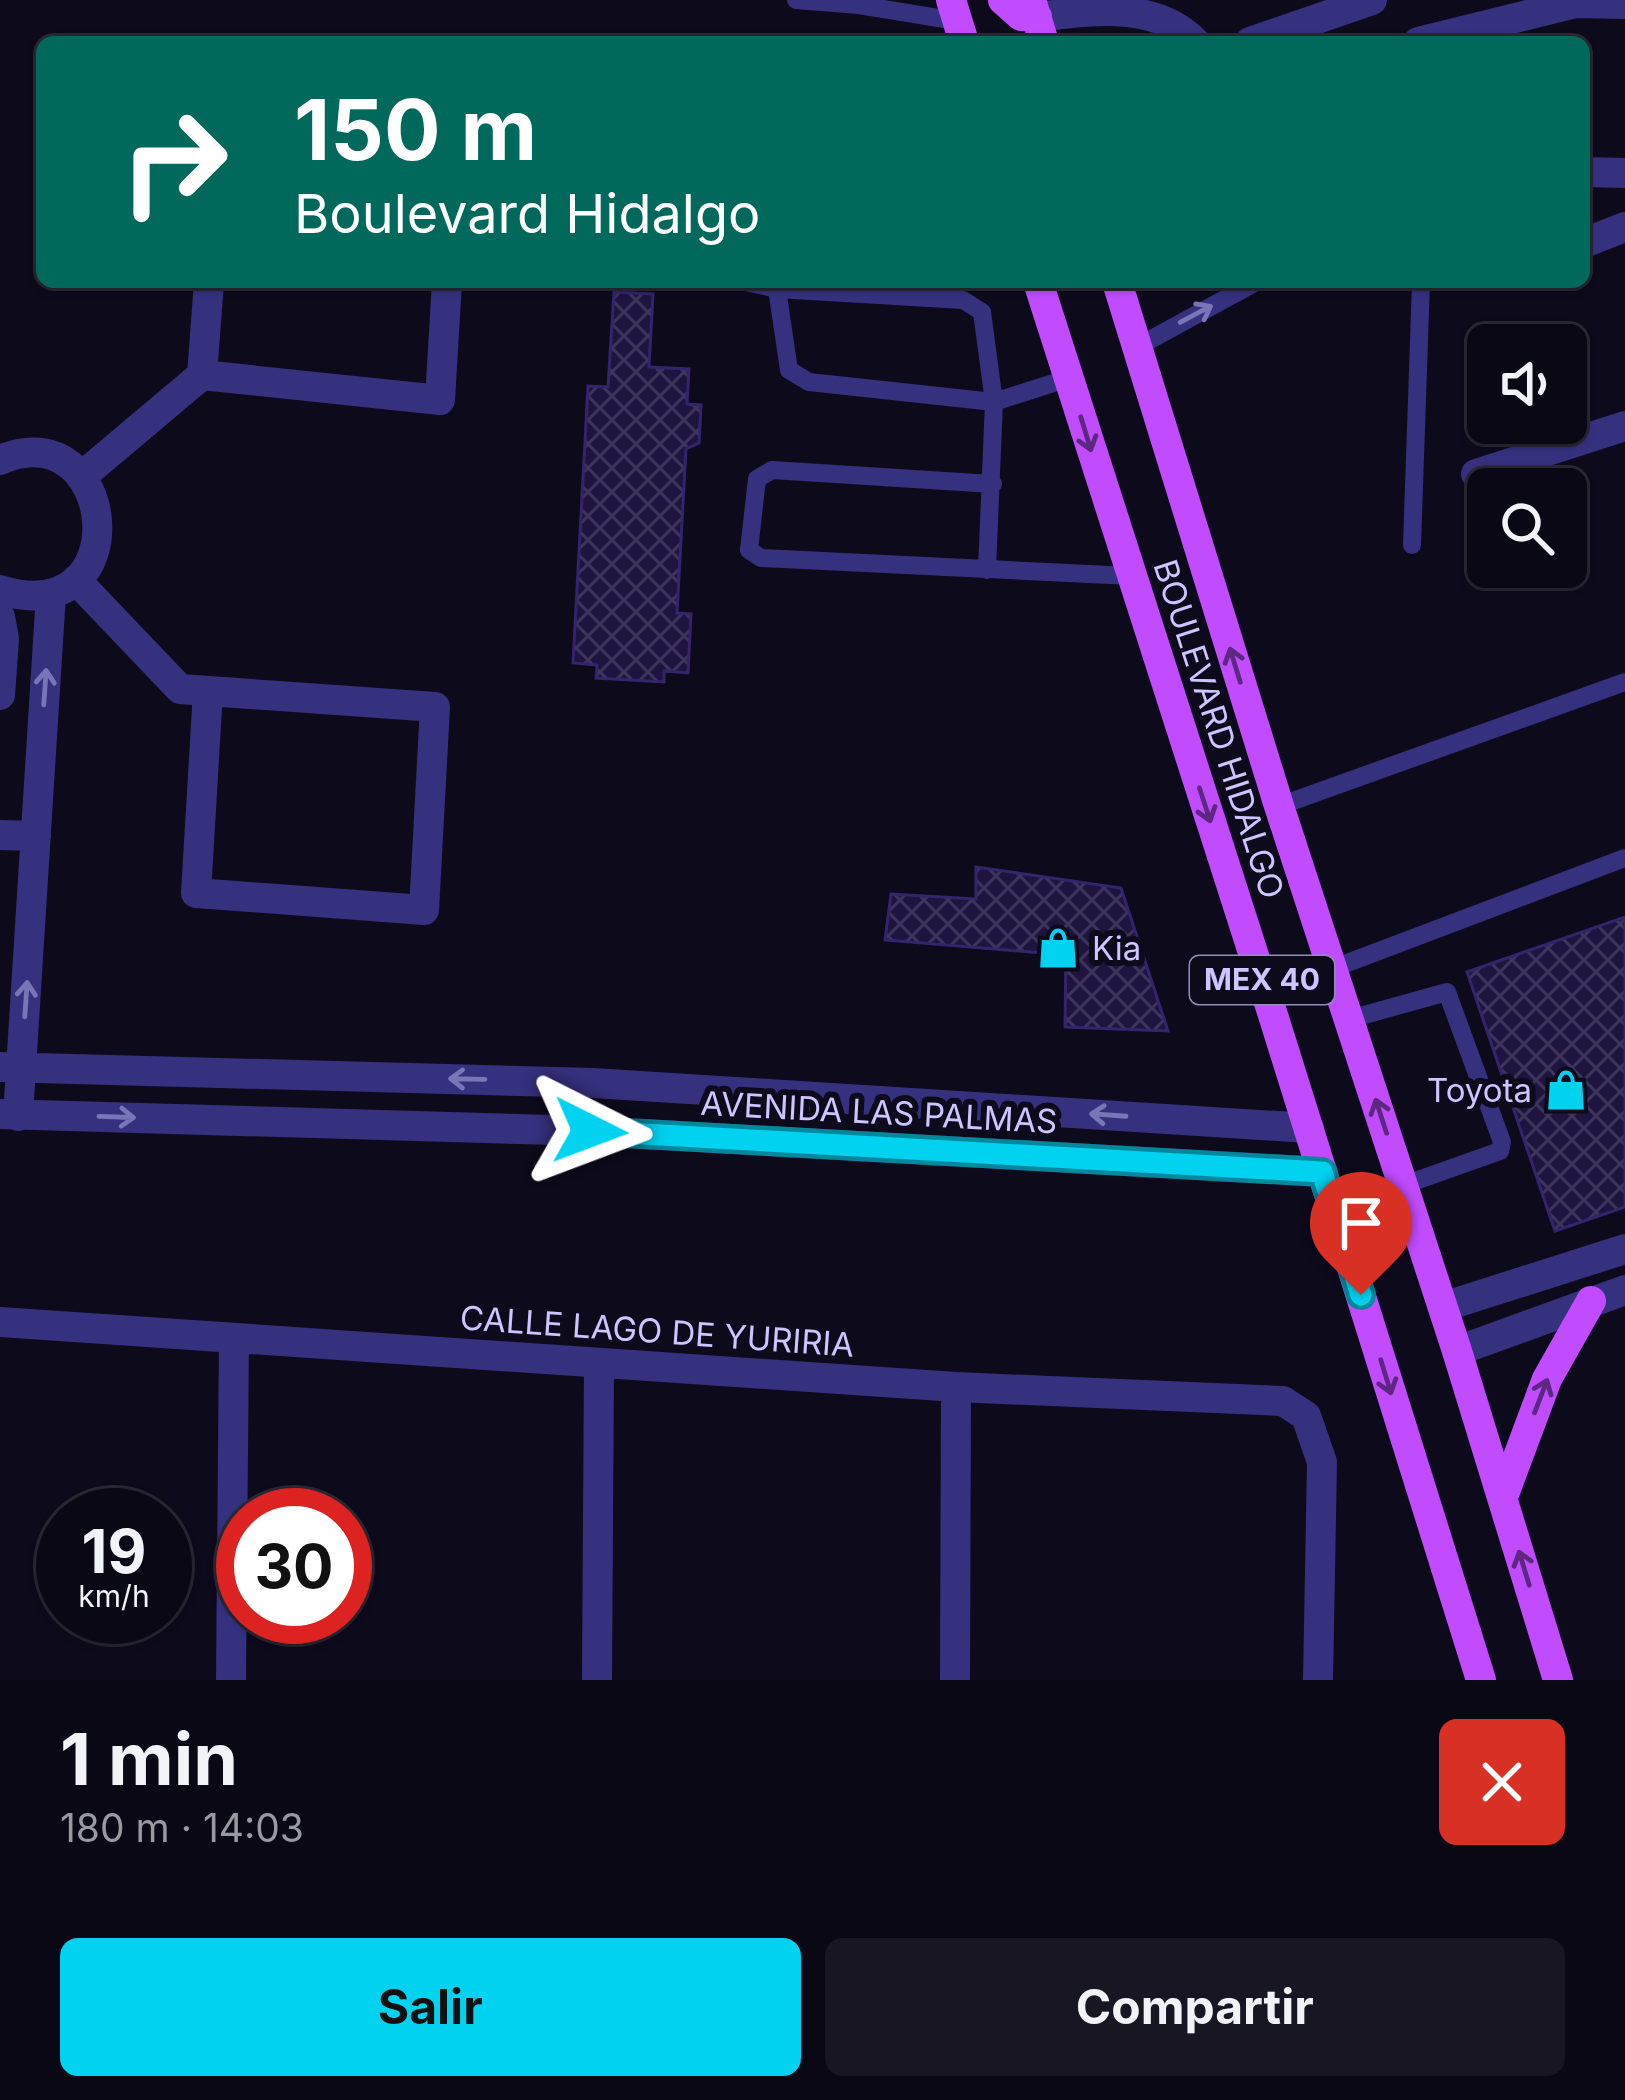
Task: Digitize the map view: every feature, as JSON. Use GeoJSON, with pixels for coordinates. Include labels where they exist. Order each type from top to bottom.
{"type":"FeatureCollection","features":[{"type":"Feature","properties":{"kind":"main road"},"geometry":{"type":"LineString","coordinates":[[1004,0],[1021,16],[1038,20]]}},
{"type":"Feature","properties":{"kind":"main road","name":"BOULEVARD HIDALGO"},"geometry":{"type":"LineString","coordinates":[[1040,288],[1481,1680]]}},
{"type":"Feature","properties":{"kind":"main road","name":"BOULEVARD HIDALGO"},"geometry":{"type":"LineString","coordinates":[[1119,288],[1558,1680]]}},
{"type":"Feature","properties":{"kind":"main road"},"geometry":{"type":"LineString","coordinates":[[1503,1497],[1547,1379],[1591,1301]]}},
{"type":"Feature","properties":{"kind":"street"},"geometry":{"type":"LineString","coordinates":[[1267,36],[1372,0]]}},
{"type":"Feature","properties":{"kind":"street"},"geometry":{"type":"LineString","coordinates":[[1445,36],[1576,4],[1625,4]]}},
{"type":"Feature","properties":{"kind":"street"},"geometry":{"type":"LineString","coordinates":[[1038,20],[1089,11],[1141,15],[1156,17],[1190,36]]}},
{"type":"Feature","properties":{"kind":"street"},"geometry":{"type":"LineString","coordinates":[[1590,170],[1625,173]]}},
{"type":"Feature","properties":{"kind":"street"},"geometry":{"type":"LineString","coordinates":[[1590,241],[1625,227]]}},
{"type":"Feature","properties":{"kind":"street"},"geometry":{"type":"LineString","coordinates":[[82,477],[202,375],[209,288]]}},
{"type":"Feature","properties":{"kind":"street"},"geometry":{"type":"LineString","coordinates":[[202,375],[440,400],[447,288]]}},
{"type":"Feature","properties":{"kind":"street"},"geometry":{"type":"LineString","coordinates":[[1495,468],[1625,426]]}},
{"type":"Feature","properties":{"kind":"street"},"geometry":{"type":"LineString","coordinates":[[0,460],[33,454],[60,460],[82,477],[96,501],[100,530],[93,557],[63,587],[22,597],[0,590]]}},
{"type":"Feature","properties":{"kind":"street"},"geometry":{"type":"LineString","coordinates":[[63,587],[180,688],[435,707],[424,910],[196,893],[208,691]]}},
{"type":"Feature","properties":{"kind":"street"},"geometry":{"type":"LineString","coordinates":[[9,1115],[63,587]]}},
{"type":"Feature","properties":{"kind":"street"},"geometry":{"type":"LineString","coordinates":[[0,617],[4,639],[0,695]]}},
{"type":"Feature","properties":{"kind":"street"},"geometry":{"type":"LineString","coordinates":[[0,835],[36,836]]}},
{"type":"Feature","properties":{"kind":"street","name":"AVENIDA LAS PALMAS"},"geometry":{"type":"LineString","coordinates":[[11,1067],[593,1083],[1309,1128]]}},
{"type":"Feature","properties":{"kind":"street"},"geometry":{"type":"LineString","coordinates":[[590,1131],[593,1083]]}},
{"type":"Feature","properties":{"kind":"street","name":"AVENIDA LAS PALMAS"},"geometry":{"type":"LineString","coordinates":[[9,1115],[590,1131],[1322,1172]]}},
{"type":"Feature","properties":{"kind":"street"},"geometry":{"type":"LineString","coordinates":[[1189,1165],[1191,1120]]}},
{"type":"Feature","properties":{"kind":"street"},"geometry":{"type":"LineString","coordinates":[[1443,1307],[1625,1249]]}},
{"type":"Feature","properties":{"kind":"street"},"geometry":{"type":"LineString","coordinates":[[1457,1351],[1625,1290]]}},
{"type":"Feature","properties":{"kind":"street","name":"CALLE LAGO DE YURIRIA"},"geometry":{"type":"LineString","coordinates":[[0,1322],[956,1387],[1282,1401],[1306,1416],[1322,1462],[1318,1680]]}},
{"type":"Feature","properties":{"kind":"street"},"geometry":{"type":"LineString","coordinates":[[231,1680],[234,1338]]}},
{"type":"Feature","properties":{"kind":"street"},"geometry":{"type":"LineString","coordinates":[[597,1680],[599,1363]]}},
{"type":"Feature","properties":{"kind":"street"},"geometry":{"type":"LineString","coordinates":[[956,1387],[956,1680]]}},
{"type":"Feature","properties":{"kind":"lane"},"geometry":{"type":"LineString","coordinates":[[796,0],[957,21]]}},
{"type":"Feature","properties":{"kind":"lane"},"geometry":{"type":"LineString","coordinates":[[773,288],[963,300],[982,312],[994,402],[987,570]]}},
{"type":"Feature","properties":{"kind":"lane"},"geometry":{"type":"LineString","coordinates":[[1137,346],[1245,288]]}},
{"type":"Feature","properties":{"kind":"lane"},"geometry":{"type":"LineString","coordinates":[[1412,545],[1421,288]]}},
{"type":"Feature","properties":{"kind":"lane"},"geometry":{"type":"LineString","coordinates":[[777,289],[789,370],[809,382],[994,402],[1069,378]]}},
{"type":"Feature","properties":{"kind":"lane"},"geometry":{"type":"LineString","coordinates":[[993,484],[772,470],[757,479],[749,550],[760,558],[1131,576]]}},
{"type":"Feature","properties":{"kind":"lane"},"geometry":{"type":"LineString","coordinates":[[1279,806],[1625,682]]}},
{"type":"Feature","properties":{"kind":"lane"},"geometry":{"type":"LineString","coordinates":[[1334,968],[1625,858]]}},
{"type":"Feature","properties":{"kind":"lane"},"geometry":{"type":"LineString","coordinates":[[1350,1019],[1447,992],[1502,1142],[1500,1151],[1404,1185]]}},
{"type":"Feature","properties":{"kind":"building"},"geometry":{"type":"Polygon","coordinates":[[[614,292],[653,294],[649,367],[689,369],[687,404],[701,405],[699,443],[686,449],[677,613],[691,614],[688,673],[664,671],[664,682],[596,678],[597,665],[573,663],[588,386],[608,387],[614,292]]]}},
{"type":"Feature","properties":{"kind":"building","name":"Kia"},"geometry":{"type":"Polygon","coordinates":[[[976,867],[1121,888],[1168,1031],[1065,1027],[1066,955],[885,940],[891,894],[976,899],[976,867]]]}},
{"type":"Feature","properties":{"kind":"building","name":"Toyota"},"geometry":{"type":"Polygon","coordinates":[[[1625,917],[1625,1207],[1555,1231],[1467,972],[1625,917]]]}},
{"type":"Feature","properties":{"kind":"place","name":"Kia"},"geometry":{"type":"Point","coordinates":[1058,948]}},
{"type":"Feature","properties":{"kind":"place","name":"Toyota"},"geometry":{"type":"Point","coordinates":[1566,1090]}},
{"type":"Feature","properties":{"kind":"route"},"geometry":{"type":"LineString","coordinates":[[590,1131],[1322,1172],[1361,1295]]}}]}
